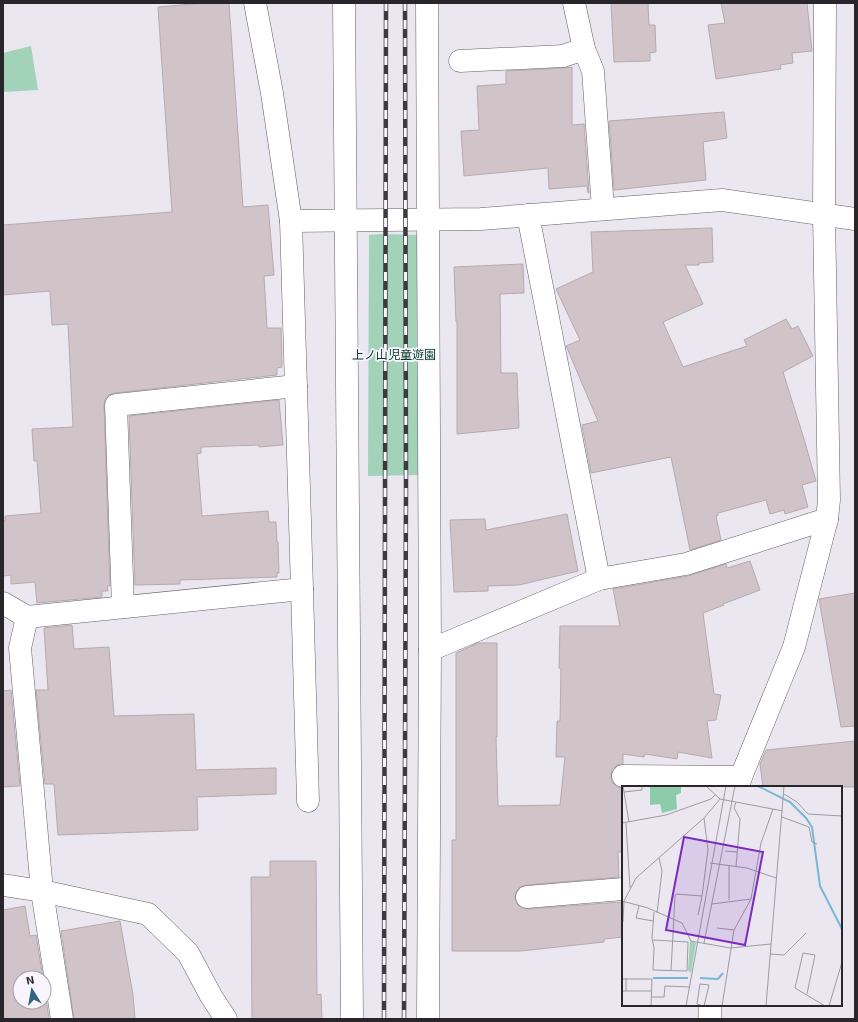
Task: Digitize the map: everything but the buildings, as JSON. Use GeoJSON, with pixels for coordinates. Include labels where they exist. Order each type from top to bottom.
{"type":"FeatureCollection","features":[{"type":"Feature","properties":{"kind":"street"},"geometry":{"type":"LineString","coordinates":[[255,3],[272,93],[291,221],[308,801]]}},
{"type":"Feature","properties":{"kind":"street"},"geometry":{"type":"LineString","coordinates":[[344,3],[352,1019]]}},
{"type":"Feature","properties":{"kind":"street"},"geometry":{"type":"LineString","coordinates":[[427,3],[430,650],[428,1019]]}},
{"type":"Feature","properties":{"kind":"street"},"geometry":{"type":"LineString","coordinates":[[574,3],[584,49],[593,71],[603,209]]}},
{"type":"Feature","properties":{"kind":"street"},"geometry":{"type":"LineString","coordinates":[[623,776],[740,782],[794,647],[827,519],[829,500],[824,214],[825,3]]}},
{"type":"Feature","properties":{"kind":"street"},"geometry":{"type":"LineString","coordinates":[[460,61],[563,56],[584,49]]}},
{"type":"Feature","properties":{"kind":"street"},"geometry":{"type":"LineString","coordinates":[[291,221],[481,219],[722,200],[855,219]]}},
{"type":"Feature","properties":{"kind":"street"},"geometry":{"type":"LineString","coordinates":[[528,215],[600,579]]}},
{"type":"Feature","properties":{"kind":"street"},"geometry":{"type":"LineString","coordinates":[[123,607],[116,405],[296,386]]}},
{"type":"Feature","properties":{"kind":"street"},"geometry":{"type":"LineString","coordinates":[[430,650],[600,579],[686,564],[827,519]]}},
{"type":"Feature","properties":{"kind":"street"},"geometry":{"type":"LineString","coordinates":[[3,603],[27,617],[302,589]]}},
{"type":"Feature","properties":{"kind":"street"},"geometry":{"type":"LineString","coordinates":[[27,617],[20,648],[42,891],[62,1019]]}},
{"type":"Feature","properties":{"kind":"street"},"geometry":{"type":"LineString","coordinates":[[3,885],[42,891],[148,914],[188,953],[211,996],[226,1019]]}},
{"type":"Feature","properties":{"kind":"street"},"geometry":{"type":"LineString","coordinates":[[527,897],[622,889]]}},
{"type":"Feature","properties":{"kind":"street"},"geometry":{"type":"LineString","coordinates":[[710,1006],[710,1019]]}},
{"type":"Feature","properties":{"kind":"green space"},"geometry":{"type":"Polygon","coordinates":[[[31,46],[38,90],[3,92],[3,53],[31,46]]]}},
{"type":"Feature","properties":{"kind":"green space","name":"上ノ山児童遊園"},"geometry":{"type":"Polygon","coordinates":[[[369,235],[420,235],[421,475],[368,476],[369,235]]]}},
{"type":"Feature","properties":{"kind":"railway"},"geometry":{"type":"LineString","coordinates":[[384,1019],[386,3]]}},
{"type":"Feature","properties":{"kind":"railway"},"geometry":{"type":"LineString","coordinates":[[404,1019],[406,490],[405,3]]}}]}
